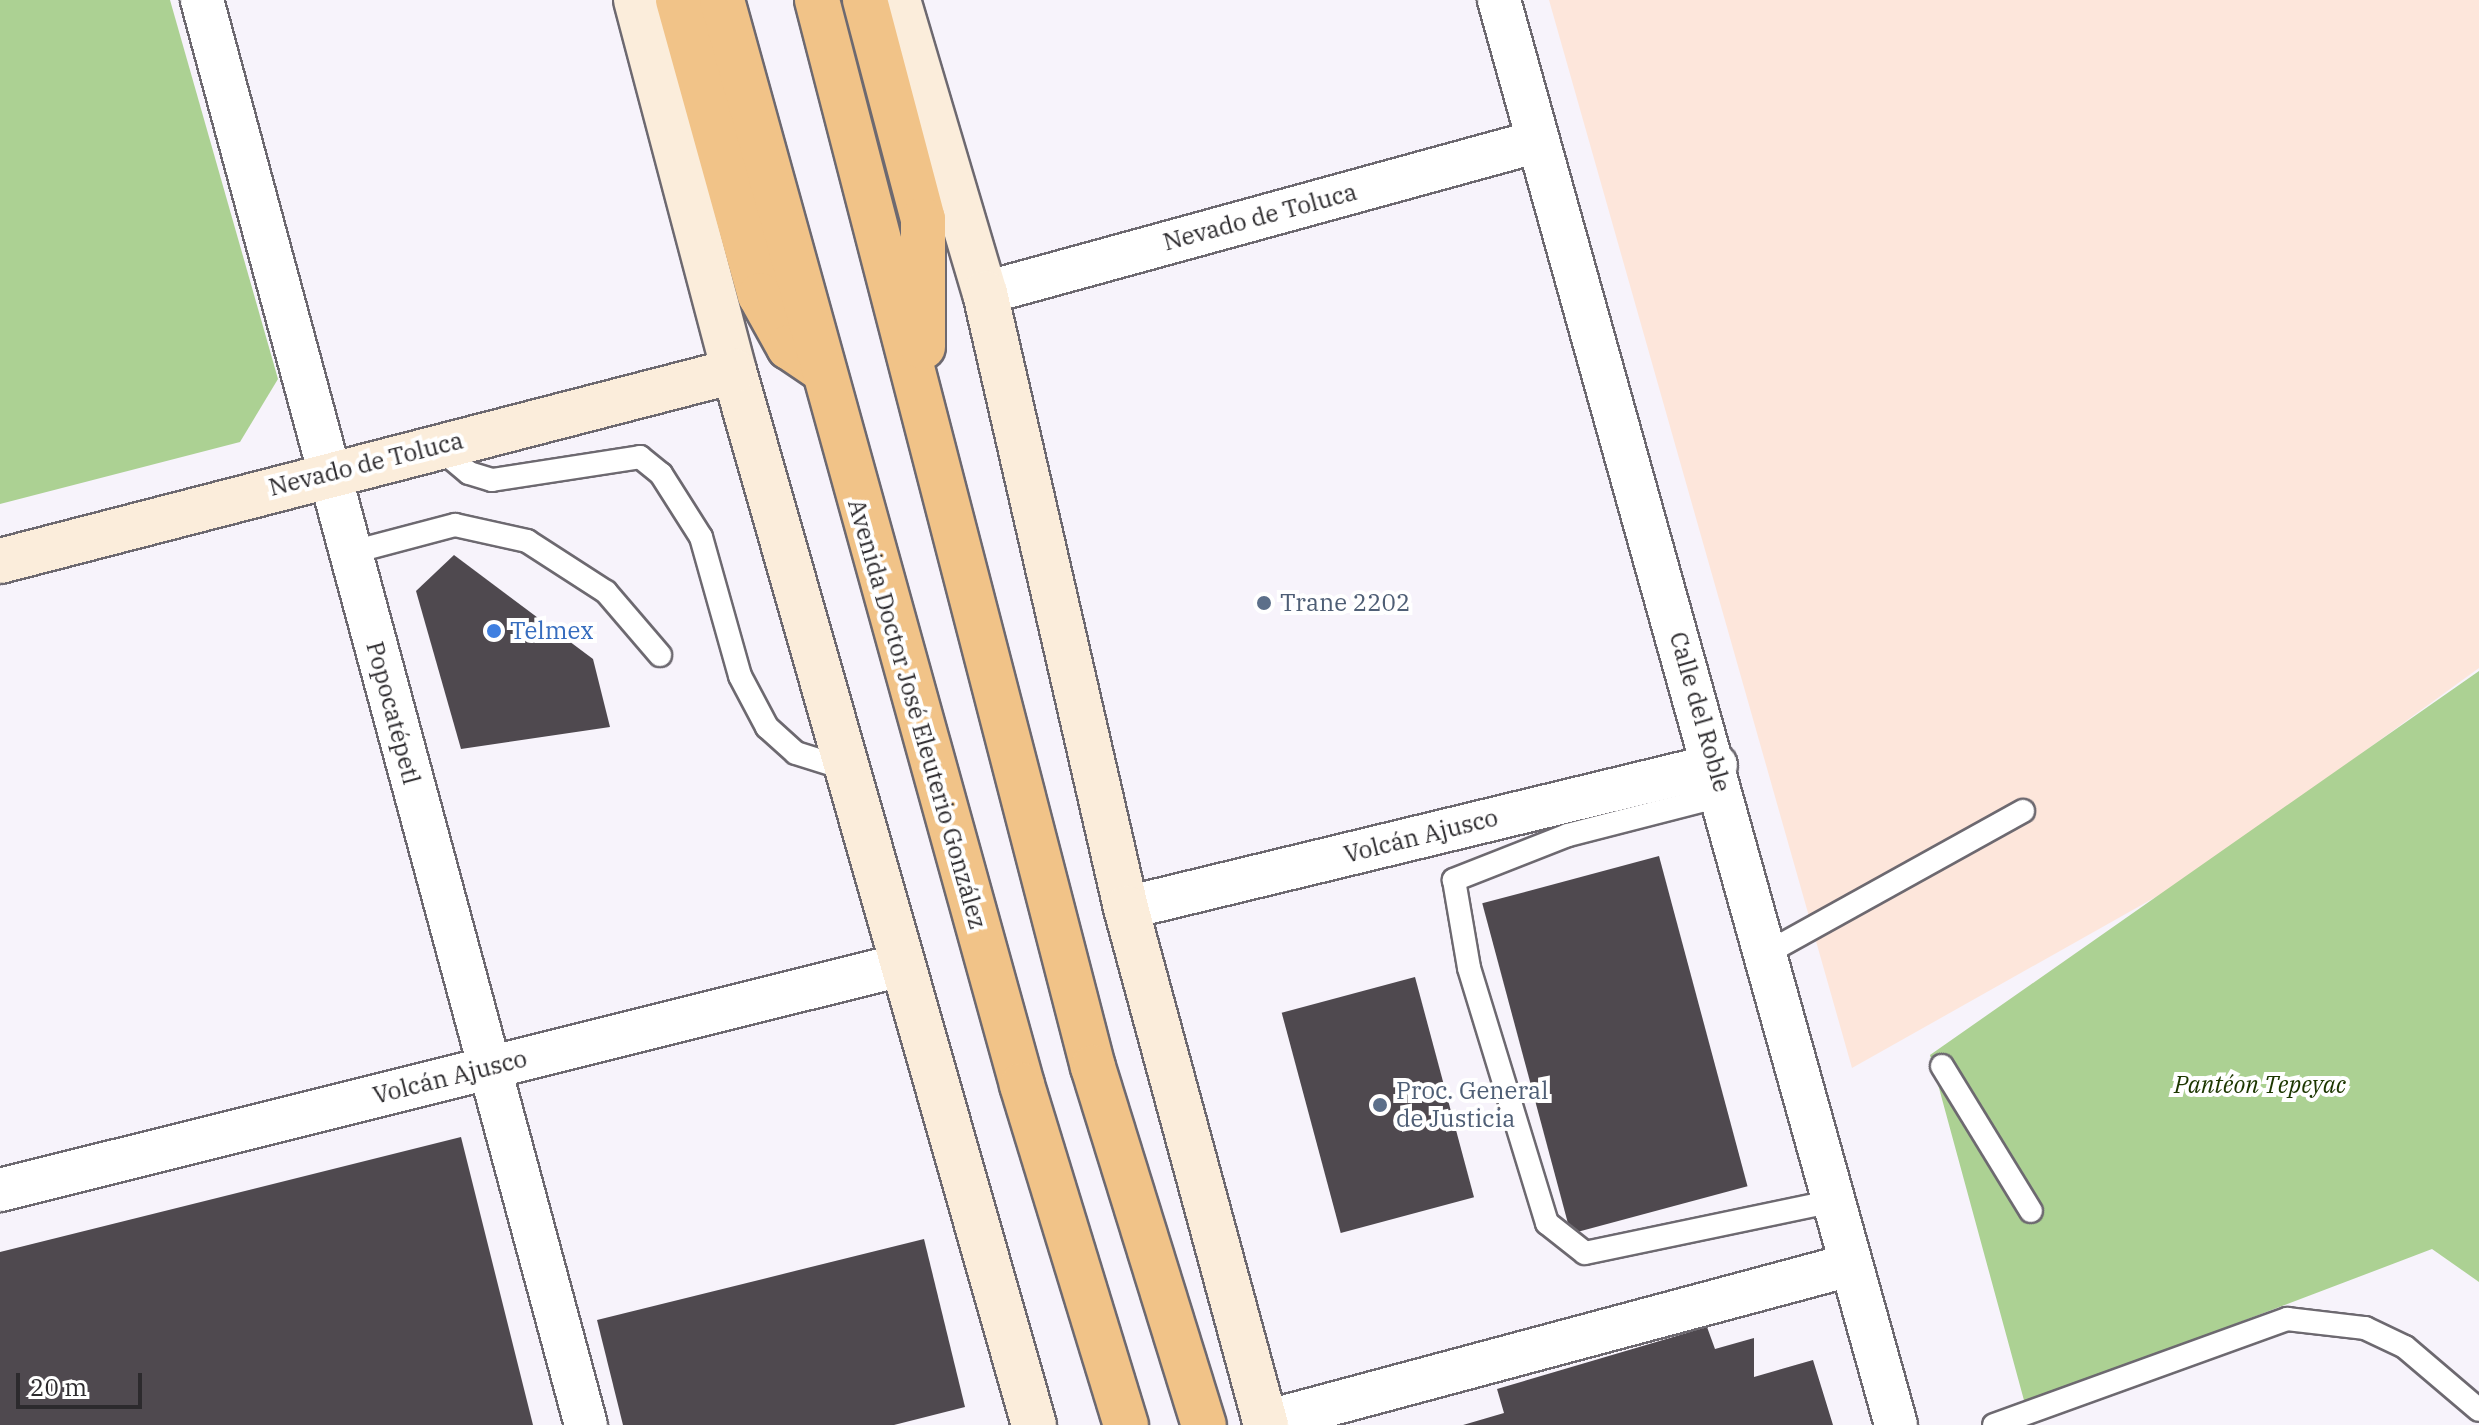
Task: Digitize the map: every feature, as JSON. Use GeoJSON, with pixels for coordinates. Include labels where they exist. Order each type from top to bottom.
{"type":"FeatureCollection","features":[{"type":"Feature","properties":{"kind":"highway"},"geometry":{"type":"LineString","coordinates":[[678,0],[760,295],[789,347],[820,368]]}},
{"type":"Feature","properties":{"kind":"highway","name":"Avenida Doctor José Eleuterio González"},"geometry":{"type":"LineString","coordinates":[[722,0],[820,368],[1022,1085],[1126,1425]]}},
{"type":"Feature","properties":{"kind":"highway"},"geometry":{"type":"LineString","coordinates":[[817,0],[919,373],[1093,1067],[1204,1425]]}},
{"type":"Feature","properties":{"kind":"highway"},"geometry":{"type":"LineString","coordinates":[[865,0],[923,219],[928,318],[919,373]]}},
{"type":"Feature","properties":{"kind":"street","name":"Popocatépetl"},"geometry":{"type":"LineString","coordinates":[[202,0],[586,1425]]}},
{"type":"Feature","properties":{"kind":"street"},"geometry":{"type":"LineString","coordinates":[[636,0],[734,371],[1034,1425]]}},
{"type":"Feature","properties":{"kind":"street"},"geometry":{"type":"LineString","coordinates":[[898,0],[985,293],[1126,908],[1266,1424],[1850,1265]]}},
{"type":"Feature","properties":{"kind":"street","name":"Calle del Roble"},"geometry":{"type":"LineString","coordinates":[[1499,0],[1535,142],[1720,780],[1896,1425]]}},
{"type":"Feature","properties":{"kind":"street","name":"Nevado de Toluca"},"geometry":{"type":"LineString","coordinates":[[985,293],[1535,142]]}},
{"type":"Feature","properties":{"kind":"street","name":"Nevado de Toluca"},"geometry":{"type":"LineString","coordinates":[[0,561],[330,472],[734,371]]}},
{"type":"Feature","properties":{"kind":"street","name":"Volcán Ajusco"},"geometry":{"type":"LineString","coordinates":[[1126,908],[1720,780]]}},
{"type":"Feature","properties":{"kind":"street","name":"Volcán Ajusco"},"geometry":{"type":"LineString","coordinates":[[0,1190],[901,965]]}},
{"type":"Feature","properties":{"kind":"lane"},"geometry":{"type":"LineString","coordinates":[[438,447],[469,473],[492,480],[640,457],[661,474],[701,537],[740,676],[767,727],[796,753],[847,769]]}},
{"type":"Feature","properties":{"kind":"lane"},"geometry":{"type":"LineString","coordinates":[[349,553],[455,525],[527,541],[606,592],[660,655]]}},
{"type":"Feature","properties":{"kind":"lane"},"geometry":{"type":"LineString","coordinates":[[1720,780],[1454,880],[1469,968],[1547,1223],[1585,1253],[1833,1201]]}},
{"type":"Feature","properties":{"kind":"lane"},"geometry":{"type":"LineString","coordinates":[[1765,954],[2023,811]]}},
{"type":"Feature","properties":{"kind":"lane"},"geometry":{"type":"LineString","coordinates":[[1942,1066],[2031,1211]]}},
{"type":"Feature","properties":{"kind":"lane"},"geometry":{"type":"LineString","coordinates":[[1994,1425],[2224,1339],[2299,1318],[2365,1328],[2405,1347],[2479,1410]]}},
{"type":"Feature","properties":{"kind":"shaded area"},"geometry":{"type":"Polygon","coordinates":[[[1549,0],[2479,0],[2479,668],[2193,876],[1852,1068],[1549,0]]]}},
{"type":"Feature","properties":{"kind":"green space"},"geometry":{"type":"Polygon","coordinates":[[[0,0],[170,0],[278,379],[240,442],[0,504],[0,0]]]}},
{"type":"Feature","properties":{"kind":"green space","name":"Pantéon Tepeyac"},"geometry":{"type":"Polygon","coordinates":[[[2479,671],[2479,1282],[2432,1249],[2025,1404],[1930,1055],[2479,671]]]}},
{"type":"Feature","properties":{"kind":"building","name":"Telmex"},"geometry":{"type":"Polygon","coordinates":[[[454,555],[593,659],[610,727],[461,749],[416,591],[454,555]]]}},
{"type":"Feature","properties":{"kind":"building"},"geometry":{"type":"Polygon","coordinates":[[[1659,856],[1748,1186],[1571,1234],[1482,903],[1659,856]]]}},
{"type":"Feature","properties":{"kind":"building","name":"Proc. General de Justicia"},"geometry":{"type":"Polygon","coordinates":[[[1415,977],[1474,1197],[1341,1233],[1282,1013],[1415,977]]]}},
{"type":"Feature","properties":{"kind":"building"},"geometry":{"type":"Polygon","coordinates":[[[461,1137],[533,1425],[0,1425],[0,1252],[461,1137]]]}},
{"type":"Feature","properties":{"kind":"building"},"geometry":{"type":"Polygon","coordinates":[[[924,1239],[965,1407],[894,1425],[623,1425],[597,1320],[924,1239]]]}},
{"type":"Feature","properties":{"kind":"building"},"geometry":{"type":"Polygon","coordinates":[[[1707,1327],[1715,1349],[1754,1338],[1754,1377],[1813,1360],[1833,1425],[1463,1425],[1504,1413],[1497,1389],[1707,1327]]]}},
{"type":"Feature","properties":{"kind":"place","name":"Trane 2202"},"geometry":{"type":"Point","coordinates":[1264,603]}},
{"type":"Feature","properties":{"kind":"place","name":"Telmex"},"geometry":{"type":"Point","coordinates":[494,631]}},
{"type":"Feature","properties":{"kind":"place","name":"Proc. General de Justicia"},"geometry":{"type":"Point","coordinates":[1380,1105]}}]}
